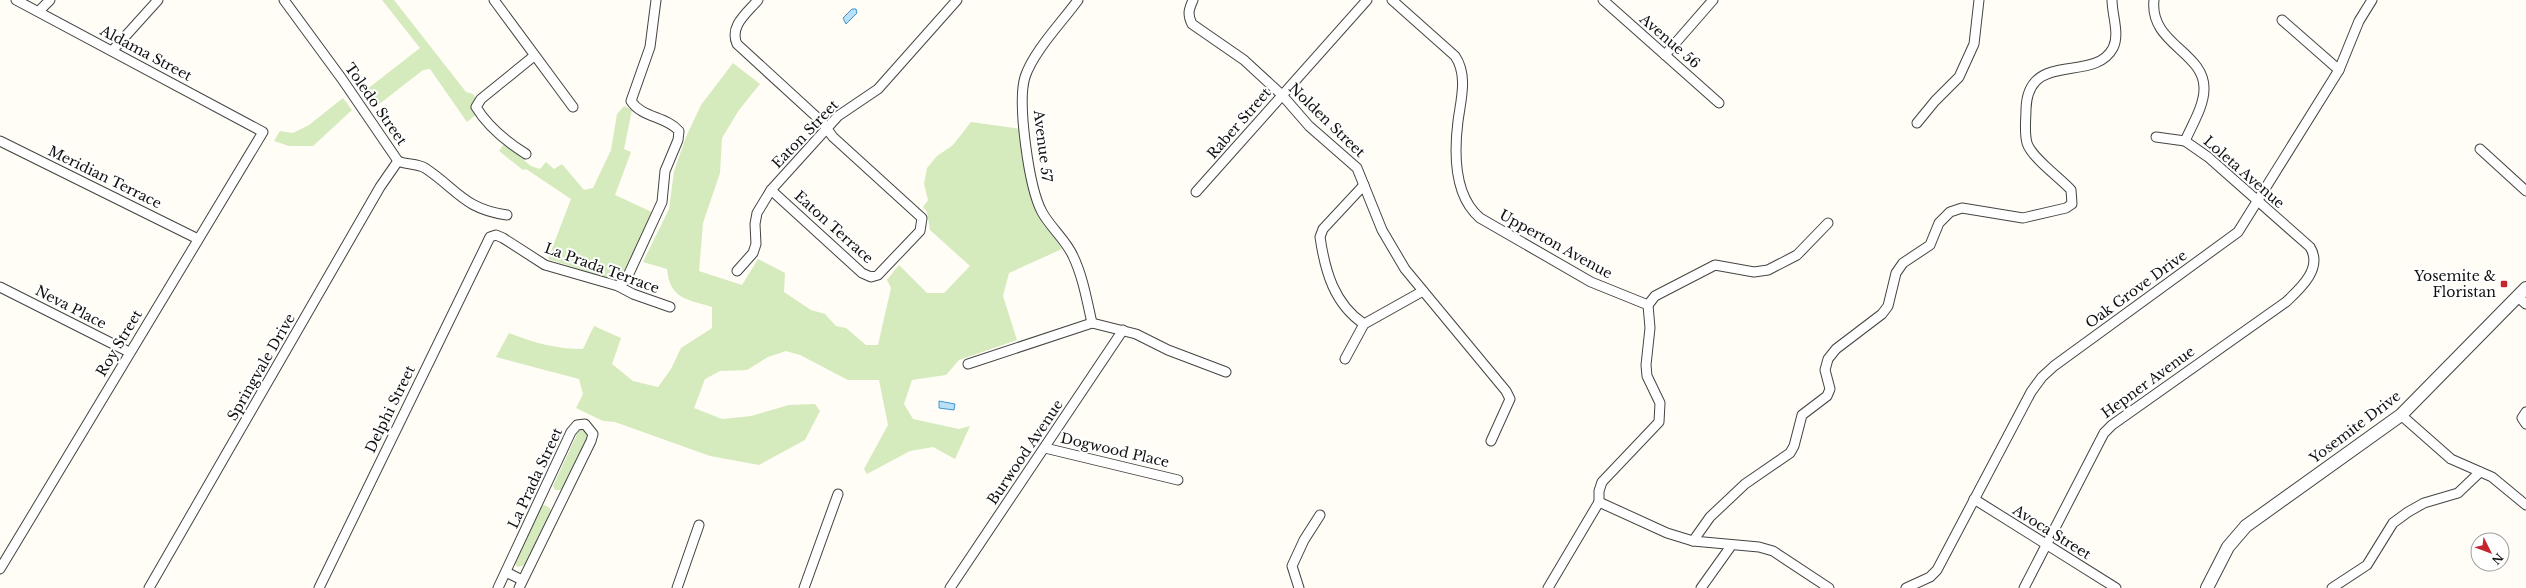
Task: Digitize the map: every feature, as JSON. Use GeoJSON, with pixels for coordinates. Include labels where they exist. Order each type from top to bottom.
{"type":"FeatureCollection","features":[{"type":"Feature","properties":{"kind":"street","name":"Aldama Street"},"geometry":{"type":"LineString","coordinates":[[16,0],[263,132]]}},
{"type":"Feature","properties":{"kind":"street"},"geometry":{"type":"LineString","coordinates":[[40,12],[50,0]]}},
{"type":"Feature","properties":{"kind":"street"},"geometry":{"type":"LineString","coordinates":[[112,51],[158,0]]}},
{"type":"Feature","properties":{"kind":"street","name":"Toledo Street"},"geometry":{"type":"LineString","coordinates":[[284,0],[342,79],[398,161],[423,167],[471,205],[490,212],[507,215]]}},
{"type":"Feature","properties":{"kind":"street"},"geometry":{"type":"LineString","coordinates":[[494,0],[573,108]]}},
{"type":"Feature","properties":{"kind":"street"},"geometry":{"type":"LineString","coordinates":[[618,286],[626,280],[662,202],[666,166],[678,140],[678,131],[674,126],[644,112],[631,101],[650,47],[656,0]]}},
{"type":"Feature","properties":{"kind":"street"},"geometry":{"type":"LineString","coordinates":[[758,0],[737,25],[734,38],[741,50],[821,121],[826,129]]}},
{"type":"Feature","properties":{"kind":"street","name":"Eaton Street"},"geometry":{"type":"LineString","coordinates":[[738,271],[753,252],[756,244],[755,224],[757,213],[771,190],[826,129],[848,108],[868,97],[878,89],[956,0]]}},
{"type":"Feature","properties":{"kind":"street","name":"Avenue 57"},"geometry":{"type":"LineString","coordinates":[[1078,0],[1031,64],[1025,78],[1023,93],[1027,151],[1034,192],[1041,211],[1073,255],[1083,286],[1092,324]]}},
{"type":"Feature","properties":{"kind":"street","name":"Nolden Street"},"geometry":{"type":"LineString","coordinates":[[1194,0],[1189,9],[1189,17],[1192,24],[1244,60],[1282,95],[1309,126],[1357,168],[1392,249],[1423,291],[1506,390],[1510,399],[1491,442]]}},
{"type":"Feature","properties":{"kind":"street","name":"Raber Street"},"geometry":{"type":"LineString","coordinates":[[1196,192],[1367,0]]}},
{"type":"Feature","properties":{"kind":"street","name":"Upperton Avenue"},"geometry":{"type":"LineString","coordinates":[[1392,0],[1455,56],[1460,64],[1462,85],[1458,123],[1458,165],[1464,199],[1471,210],[1480,218],[1591,282],[1648,305]]}},
{"type":"Feature","properties":{"kind":"street","name":"Avenue 56"},"geometry":{"type":"LineString","coordinates":[[1603,0],[1720,103]]}},
{"type":"Feature","properties":{"kind":"street"},"geometry":{"type":"LineString","coordinates":[[1665,55],[1713,0]]}},
{"type":"Feature","properties":{"kind":"street"},"geometry":{"type":"LineString","coordinates":[[1917,123],[1934,101],[1959,77],[1974,44],[1979,0]]}},
{"type":"Feature","properties":{"kind":"street"},"geometry":{"type":"LineString","coordinates":[[1692,541],[1710,517],[1745,484],[1790,453],[1794,446],[1802,415],[1827,396],[1830,389],[1825,370],[1828,359],[1836,349],[1882,314],[1888,306],[1896,272],[1903,263],[1930,245],[1939,223],[1950,212],[1962,208],[2022,218],[2066,208],[2072,204],[2070,190],[2033,153],[2027,144],[2027,102],[2030,90],[2038,79],[2047,73],[2088,65],[2108,55],[2113,48],[2116,37],[2112,0]]}},
{"type":"Feature","properties":{"kind":"street","name":"Loleta Avenue"},"geometry":{"type":"LineString","coordinates":[[2154,0],[2153,11],[2155,22],[2162,33],[2201,74],[2204,88],[2203,99],[2186,141],[2208,157],[2257,202],[2310,247],[2315,254]]}},
{"type":"Feature","properties":{"kind":"street","name":"Oak Grove Drive"},"geometry":{"type":"LineString","coordinates":[[1906,588],[1930,578],[1937,570],[1974,499],[2042,377],[2177,276],[2227,242],[2241,228],[2339,70],[2358,21],[2372,0]]}},
{"type":"Feature","properties":{"kind":"street"},"geometry":{"type":"LineString","coordinates":[[2282,20],[2339,70]]}},
{"type":"Feature","properties":{"kind":"street"},"geometry":{"type":"LineString","coordinates":[[526,154],[500,135],[482,117],[476,107],[481,99],[534,56]]}},
{"type":"Feature","properties":{"kind":"street","name":"Eaton Terrace"},"geometry":{"type":"LineString","coordinates":[[771,190],[862,273],[871,278],[878,275],[920,231],[922,218],[826,129]]}},
{"type":"Feature","properties":{"kind":"street","name":"Roy Street"},"geometry":{"type":"LineString","coordinates":[[0,568],[263,132]]}},
{"type":"Feature","properties":{"kind":"street"},"geometry":{"type":"LineString","coordinates":[[2156,137],[2186,141]]}},
{"type":"Feature","properties":{"kind":"street","name":"Meridian Terrace"},"geometry":{"type":"LineString","coordinates":[[0,141],[198,239]]}},
{"type":"Feature","properties":{"kind":"street"},"geometry":{"type":"LineString","coordinates":[[2480,149],[2526,191]]}},
{"type":"Feature","properties":{"kind":"street","name":"Springvale Drive"},"geometry":{"type":"LineString","coordinates":[[149,588],[380,187],[398,161]]}},
{"type":"Feature","properties":{"kind":"street"},"geometry":{"type":"LineString","coordinates":[[1364,185],[1323,229],[1320,237],[1335,294],[1347,310],[1364,324]]}},
{"type":"Feature","properties":{"kind":"street"},"geometry":{"type":"LineString","coordinates":[[1548,588],[1599,502],[1599,491],[1602,482],[1659,422],[1660,403],[1647,376],[1646,365],[1650,328],[1648,305],[1655,296],[1715,265],[1754,272],[1768,270],[1797,255],[1828,223]]}},
{"type":"Feature","properties":{"kind":"street","name":"La Prada Terrace"},"geometry":{"type":"LineString","coordinates":[[486,242],[490,237],[496,235],[545,265],[618,286],[633,294],[670,307]]}},
{"type":"Feature","properties":{"kind":"street","name":"Delphi Street"},"geometry":{"type":"LineString","coordinates":[[319,588],[486,242]]}},
{"type":"Feature","properties":{"kind":"street","name":"Hepner Avenue"},"geometry":{"type":"LineString","coordinates":[[2024,588],[2104,432],[2112,424],[2286,302],[2300,289],[2310,275],[2315,254]]}},
{"type":"Feature","properties":{"kind":"street","name":"Neva Place"},"geometry":{"type":"LineString","coordinates":[[0,287],[129,352]]}},
{"type":"Feature","properties":{"kind":"street"},"geometry":{"type":"LineString","coordinates":[[1345,359],[1364,324],[1423,291]]}},
{"type":"Feature","properties":{"kind":"street","name":"Yosemite Drive"},"geometry":{"type":"LineString","coordinates":[[2206,588],[2228,547],[2246,526],[2401,415],[2523,296]]}},
{"type":"Feature","properties":{"kind":"street"},"geometry":{"type":"LineString","coordinates":[[968,364],[1092,324],[1123,330],[1226,372]]}},
{"type":"Feature","properties":{"kind":"street","name":"Burwood Avenue"},"geometry":{"type":"LineString","coordinates":[[950,588],[1123,330]]}},
{"type":"Feature","properties":{"kind":"street"},"geometry":{"type":"LineString","coordinates":[[2526,412],[2522,418],[2526,424]]}},
{"type":"Feature","properties":{"kind":"street"},"geometry":{"type":"LineString","coordinates":[[2401,415],[2451,459],[2492,477],[2526,504]]}},
{"type":"Feature","properties":{"kind":"street","name":"La Prada Street"},"geometry":{"type":"LineString","coordinates":[[498,588],[506,572],[551,499],[591,441],[592,434],[586,424],[577,425],[571,432],[551,499],[520,584]]}},
{"type":"Feature","properties":{"kind":"street","name":"Dogwood Place"},"geometry":{"type":"LineString","coordinates":[[1045,448],[1178,480]]}},
{"type":"Feature","properties":{"kind":"street"},"geometry":{"type":"LineString","coordinates":[[2332,588],[2367,565],[2386,533],[2408,512],[2424,503],[2458,493],[2480,472]]}},
{"type":"Feature","properties":{"kind":"street"},"geometry":{"type":"LineString","coordinates":[[804,588],[838,494]]}},
{"type":"Feature","properties":{"kind":"street","name":"Avoca Street"},"geometry":{"type":"LineString","coordinates":[[1974,499],[2116,588]]}},
{"type":"Feature","properties":{"kind":"street"},"geometry":{"type":"LineString","coordinates":[[1599,502],[1667,533],[1692,541],[1731,546],[1759,547],[1773,551],[1829,588]]}},
{"type":"Feature","properties":{"kind":"street"},"geometry":{"type":"LineString","coordinates":[[1299,588],[1292,566],[1304,540],[1320,515]]}},
{"type":"Feature","properties":{"kind":"street"},"geometry":{"type":"LineString","coordinates":[[676,588],[699,525]]}},
{"type":"Feature","properties":{"kind":"street"},"geometry":{"type":"LineString","coordinates":[[1701,588],[1731,546]]}},
{"type":"Feature","properties":{"kind":"street"},"geometry":{"type":"LineString","coordinates":[[506,572],[520,584]]}},
{"type":"Feature","properties":{"kind":"green space"},"geometry":{"type":"Polygon","coordinates":[[[382,0],[394,0],[466,92],[473,94],[476,98],[477,114],[467,122],[430,69],[423,70],[378,105],[366,90],[420,48],[382,0]]]}},
{"type":"Feature","properties":{"kind":"green space"},"geometry":{"type":"Polygon","coordinates":[[[733,63],[760,84],[739,110],[722,138],[720,173],[703,223],[699,271],[742,285],[758,259],[785,273],[784,292],[811,310],[825,314],[836,326],[846,328],[866,345],[878,345],[891,288],[887,280],[899,265],[927,293],[944,293],[970,266],[930,230],[927,212],[923,207],[928,200],[924,184],[927,168],[937,156],[953,145],[971,122],[1021,129],[1047,226],[1062,249],[1009,273],[1003,296],[1017,340],[959,360],[946,375],[912,380],[904,404],[913,419],[959,429],[970,426],[955,459],[933,447],[910,451],[867,474],[864,469],[888,425],[879,380],[848,380],[800,355],[786,351],[768,357],[747,370],[720,371],[705,379],[694,408],[722,419],[751,416],[789,405],[815,404],[820,411],[805,440],[759,465],[710,456],[615,422],[603,421],[576,408],[583,394],[579,379],[496,357],[509,333],[546,345],[583,349],[594,326],[621,338],[612,364],[633,381],[658,387],[671,369],[681,348],[712,328],[712,307],[694,302],[681,296],[672,286],[667,269],[643,262],[669,209],[674,171],[686,137],[701,105],[733,63]]]}},
{"type":"Feature","properties":{"kind":"green space"},"geometry":{"type":"Polygon","coordinates":[[[343,98],[352,110],[313,146],[289,146],[274,141],[280,131],[293,133],[309,125],[343,98]]]}},
{"type":"Feature","properties":{"kind":"green space"},"geometry":{"type":"Polygon","coordinates":[[[624,106],[632,110],[624,149],[631,152],[615,195],[654,213],[621,279],[607,278],[548,259],[571,199],[526,169],[523,170],[499,151],[504,144],[531,166],[540,169],[546,162],[554,169],[562,164],[584,190],[593,188],[611,150],[617,114],[624,106]]]}},
{"type":"Feature","properties":{"kind":"green space"},"geometry":{"type":"Polygon","coordinates":[[[585,429],[588,435],[562,490],[555,490],[553,486],[579,430],[585,429]]]}},
{"type":"Feature","properties":{"kind":"green space"},"geometry":{"type":"Polygon","coordinates":[[[544,505],[550,508],[551,512],[526,565],[517,567],[515,563],[541,507],[544,505]]]}},
{"type":"Feature","properties":{"kind":"water"},"geometry":{"type":"Polygon","coordinates":[[[852,9],[856,9],[857,13],[846,24],[843,18],[852,9]]]}},
{"type":"Feature","properties":{"kind":"water"},"geometry":{"type":"Polygon","coordinates":[[[939,401],[955,404],[954,410],[939,408],[939,401]]]}},
{"type":"Feature","properties":{"kind":"place","name":"Yosemite & Floristan"},"geometry":{"type":"Point","coordinates":[2504,284]}}]}
